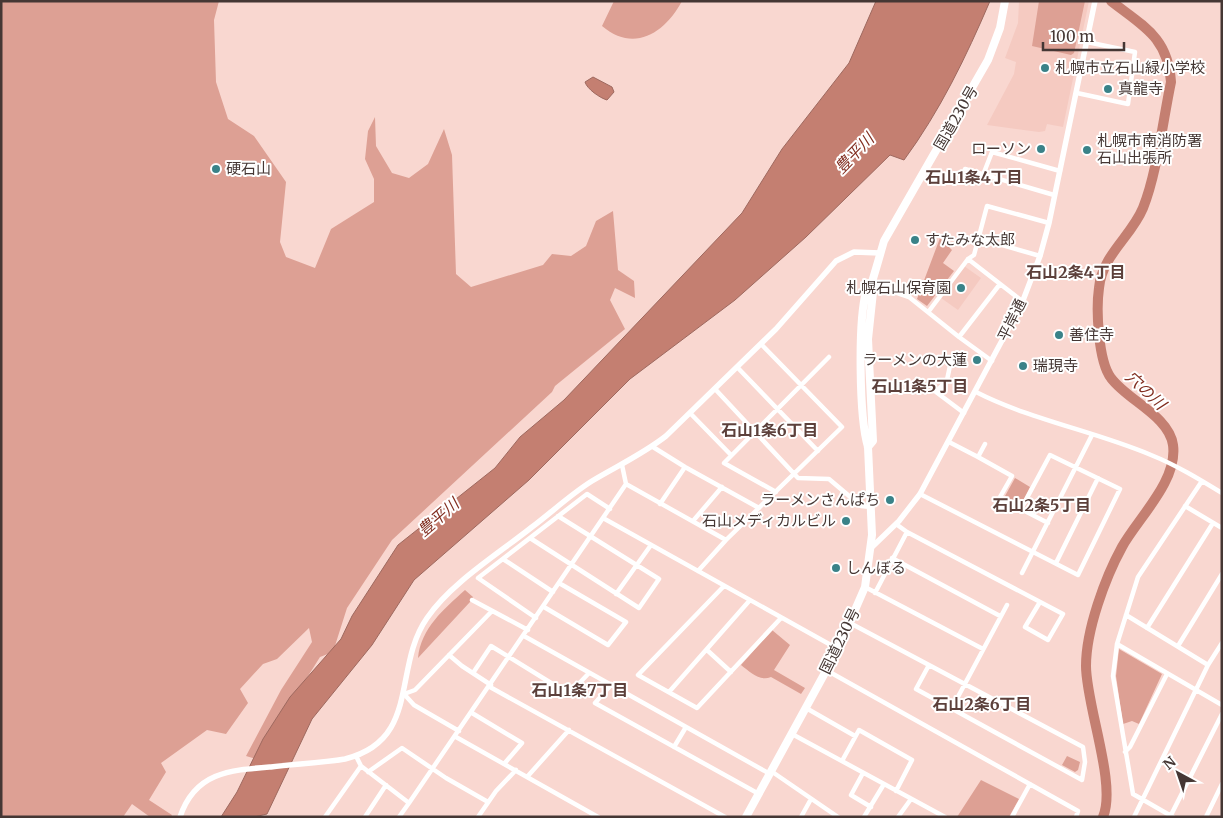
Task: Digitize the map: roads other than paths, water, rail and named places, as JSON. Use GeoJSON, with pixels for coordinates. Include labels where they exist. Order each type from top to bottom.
{"type":"FeatureCollection","features":[{"type":"Feature","properties":{"kind":"highway","name":"国道230号"},"geometry":{"type":"LineString","coordinates":[[746,817],[838,649],[865,587],[871,548],[871,508],[868,447],[865,437],[862,341],[866,290],[871,284],[884,242],[988,60],[1000,28],[1005,1]]}},
{"type":"Feature","properties":{"kind":"street","name":"平岸通"},"geometry":{"type":"LineString","coordinates":[[871,548],[896,524],[920,494],[976,392],[1022,301],[1040,256],[1049,223],[1095,1]]}},
{"type":"Feature","properties":{"kind":"street"},"geometry":{"type":"LineString","coordinates":[[1076,93],[1128,104],[1134,52],[1087,42]]}},
{"type":"Feature","properties":{"kind":"street"},"geometry":{"type":"LineString","coordinates":[[983,175],[992,152],[1060,171]]}},
{"type":"Feature","properties":{"kind":"street"},"geometry":{"type":"LineString","coordinates":[[965,169],[1054,195]]}},
{"type":"Feature","properties":{"kind":"street"},"geometry":{"type":"LineString","coordinates":[[929,311],[968,259],[974,255],[987,206],[1049,223]]}},
{"type":"Feature","properties":{"kind":"street"},"geometry":{"type":"LineString","coordinates":[[978,238],[1040,256]]}},
{"type":"Feature","properties":{"kind":"street"},"geometry":{"type":"LineString","coordinates":[[180,817],[193,791],[212,777],[238,769],[330,762],[356,756],[384,738],[401,707],[408,662],[417,634],[437,605],[473,574],[591,482],[653,447],[716,390],[761,344],[836,261],[854,252],[880,253]]}},
{"type":"Feature","properties":{"kind":"street"},"geometry":{"type":"LineString","coordinates":[[968,259],[1022,301]]}},
{"type":"Feature","properties":{"kind":"street"},"geometry":{"type":"LineString","coordinates":[[871,284],[909,297],[929,311],[959,338],[992,361]]}},
{"type":"Feature","properties":{"kind":"street"},"geometry":{"type":"LineString","coordinates":[[959,338],[1000,284]]}},
{"type":"Feature","properties":{"kind":"street"},"geometry":{"type":"LineString","coordinates":[[698,571],[726,540],[842,427],[761,344]]}},
{"type":"Feature","properties":{"kind":"street"},"geometry":{"type":"LineString","coordinates":[[776,492],[724,463],[829,357]]}},
{"type":"Feature","properties":{"kind":"street"},"geometry":{"type":"LineString","coordinates":[[951,361],[947,380],[936,392],[964,413]]}},
{"type":"Feature","properties":{"kind":"street"},"geometry":{"type":"LineString","coordinates":[[737,367],[818,451]]}},
{"type":"Feature","properties":{"kind":"street"},"geometry":{"type":"LineString","coordinates":[[716,390],[798,478],[829,479],[861,506],[871,508]]}},
{"type":"Feature","properties":{"kind":"street"},"geometry":{"type":"LineString","coordinates":[[976,392],[1001,405],[1092,435],[1179,467],[1222,493]]}},
{"type":"Feature","properties":{"kind":"street"},"geometry":{"type":"LineString","coordinates":[[690,413],[731,455]]}},
{"type":"Feature","properties":{"kind":"street"},"geometry":{"type":"LineString","coordinates":[[1022,573],[1092,435]]}},
{"type":"Feature","properties":{"kind":"street"},"geometry":{"type":"LineString","coordinates":[[949,442],[1012,476],[1000,497],[1048,523]]}},
{"type":"Feature","properties":{"kind":"street"},"geometry":{"type":"LineString","coordinates":[[978,457],[985,444]]}},
{"type":"Feature","properties":{"kind":"street"},"geometry":{"type":"LineString","coordinates":[[653,447],[759,508]]}},
{"type":"Feature","properties":{"kind":"street"},"geometry":{"type":"LineString","coordinates":[[920,494],[1078,575],[1120,489],[1050,455],[1021,508]]}},
{"type":"Feature","properties":{"kind":"street"},"geometry":{"type":"LineString","coordinates":[[399,817],[472,713],[626,484],[622,465]]}},
{"type":"Feature","properties":{"kind":"street"},"geometry":{"type":"LineString","coordinates":[[660,504],[685,467]]}},
{"type":"Feature","properties":{"kind":"street"},"geometry":{"type":"LineString","coordinates":[[1056,564],[1098,478]]}},
{"type":"Feature","properties":{"kind":"street"},"geometry":{"type":"LineString","coordinates":[[1202,481],[1138,577],[1117,644],[1112,676],[1133,794],[1172,816],[1222,714]]}},
{"type":"Feature","properties":{"kind":"street"},"geometry":{"type":"LineString","coordinates":[[626,484],[726,540]]}},
{"type":"Feature","properties":{"kind":"street"},"geometry":{"type":"LineString","coordinates":[[693,521],[722,487]]}},
{"type":"Feature","properties":{"kind":"street"},"geometry":{"type":"LineString","coordinates":[[536,618],[478,578],[587,494],[610,509]]}},
{"type":"Feature","properties":{"kind":"street"},"geometry":{"type":"LineString","coordinates":[[1185,506],[1222,528]]}},
{"type":"Feature","properties":{"kind":"street"},"geometry":{"type":"LineString","coordinates":[[530,538],[639,608],[659,579],[590,538],[558,516]]}},
{"type":"Feature","properties":{"kind":"street"},"geometry":{"type":"LineString","coordinates":[[603,518],[838,649]]}},
{"type":"Feature","properties":{"kind":"street"},"geometry":{"type":"LineString","coordinates":[[1147,628],[1213,523]]}},
{"type":"Feature","properties":{"kind":"street"},"geometry":{"type":"LineString","coordinates":[[896,524],[907,532],[1063,614],[1048,640],[1025,627],[1040,602]]}},
{"type":"Feature","properties":{"kind":"street"},"geometry":{"type":"LineString","coordinates":[[875,593],[907,532]]}},
{"type":"Feature","properties":{"kind":"street"},"geometry":{"type":"LineString","coordinates":[[616,594],[651,545]]}},
{"type":"Feature","properties":{"kind":"street"},"geometry":{"type":"LineString","coordinates":[[892,558],[1000,616]]}},
{"type":"Feature","properties":{"kind":"street"},"geometry":{"type":"LineString","coordinates":[[503,559],[553,592]]}},
{"type":"Feature","properties":{"kind":"street"},"geometry":{"type":"LineString","coordinates":[[1178,646],[1222,574]]}},
{"type":"Feature","properties":{"kind":"street"},"geometry":{"type":"LineString","coordinates":[[544,607],[608,645],[626,622],[559,583]]}},
{"type":"Feature","properties":{"kind":"street"},"geometry":{"type":"LineString","coordinates":[[724,586],[638,675],[697,708],[781,618]]}},
{"type":"Feature","properties":{"kind":"street"},"geometry":{"type":"LineString","coordinates":[[865,587],[983,649]]}},
{"type":"Feature","properties":{"kind":"street"},"geometry":{"type":"LineString","coordinates":[[472,600],[528,630]]}},
{"type":"Feature","properties":{"kind":"street"},"geometry":{"type":"LineString","coordinates":[[669,692],[750,600]]}},
{"type":"Feature","properties":{"kind":"street"},"geometry":{"type":"LineString","coordinates":[[952,708],[1007,604]]}},
{"type":"Feature","properties":{"kind":"street"},"geometry":{"type":"LineString","coordinates":[[404,694],[415,690],[492,611]]}},
{"type":"Feature","properties":{"kind":"street"},"geometry":{"type":"LineString","coordinates":[[1126,615],[1208,665]]}},
{"type":"Feature","properties":{"kind":"street"},"geometry":{"type":"LineString","coordinates":[[850,622],[965,683],[1084,747],[1085,762],[1082,780],[916,689],[929,664]]}},
{"type":"Feature","properties":{"kind":"street"},"geometry":{"type":"LineString","coordinates":[[524,636],[686,727],[771,772],[838,817]]}},
{"type":"Feature","properties":{"kind":"street"},"geometry":{"type":"LineString","coordinates":[[1134,817],[1208,665],[1222,643]]}},
{"type":"Feature","properties":{"kind":"street"},"geometry":{"type":"LineString","coordinates":[[1117,644],[1195,692],[1222,705]]}},
{"type":"Feature","properties":{"kind":"street"},"geometry":{"type":"LineString","coordinates":[[473,673],[491,646],[569,694],[589,673]]}},
{"type":"Feature","properties":{"kind":"street"},"geometry":{"type":"LineString","coordinates":[[707,650],[731,672]]}},
{"type":"Feature","properties":{"kind":"street"},"geometry":{"type":"LineString","coordinates":[[449,655],[490,686],[725,817]]}},
{"type":"Feature","properties":{"kind":"street"},"geometry":{"type":"LineString","coordinates":[[826,670],[1078,811],[1076,817]]}},
{"type":"Feature","properties":{"kind":"street"},"geometry":{"type":"LineString","coordinates":[[1125,752],[1130,747],[1167,674]]}},
{"type":"Feature","properties":{"kind":"street"},"geometry":{"type":"LineString","coordinates":[[611,685],[595,704],[759,794]]}},
{"type":"Feature","properties":{"kind":"street"},"geometry":{"type":"LineString","coordinates":[[404,694],[414,705],[459,731]]}},
{"type":"Feature","properties":{"kind":"street"},"geometry":{"type":"LineString","coordinates":[[806,708],[855,736]]}},
{"type":"Feature","properties":{"kind":"street"},"geometry":{"type":"LineString","coordinates":[[472,713],[522,743],[504,764]]}},
{"type":"Feature","properties":{"kind":"street"},"geometry":{"type":"LineString","coordinates":[[674,747],[686,727]]}},
{"type":"Feature","properties":{"kind":"street"},"geometry":{"type":"LineString","coordinates":[[527,777],[569,730]]}},
{"type":"Feature","properties":{"kind":"street"},"geometry":{"type":"LineString","coordinates":[[842,761],[859,730],[912,760],[896,791]]}},
{"type":"Feature","properties":{"kind":"street"},"geometry":{"type":"LineString","coordinates":[[792,734],[911,799],[935,815],[945,817]]}},
{"type":"Feature","properties":{"kind":"street"},"geometry":{"type":"LineString","coordinates":[[456,736],[598,817]]}},
{"type":"Feature","properties":{"kind":"street"},"geometry":{"type":"LineString","coordinates":[[368,772],[402,748],[488,802]]}},
{"type":"Feature","properties":{"kind":"street"},"geometry":{"type":"LineString","coordinates":[[356,756],[361,766],[409,803]]}},
{"type":"Feature","properties":{"kind":"street"},"geometry":{"type":"LineString","coordinates":[[325,817],[361,766]]}},
{"type":"Feature","properties":{"kind":"street"},"geometry":{"type":"LineString","coordinates":[[480,816],[488,802],[516,770]]}},
{"type":"Feature","properties":{"kind":"street"},"geometry":{"type":"LineString","coordinates":[[863,773],[851,795],[871,807]]}},
{"type":"Feature","properties":{"kind":"street"},"geometry":{"type":"LineString","coordinates":[[864,817],[884,784]]}},
{"type":"Feature","properties":{"kind":"street"},"geometry":{"type":"LineString","coordinates":[[1014,816],[1030,784]]}},
{"type":"Feature","properties":{"kind":"street"},"geometry":{"type":"LineString","coordinates":[[1206,817],[1222,784]]}},
{"type":"Feature","properties":{"kind":"street"},"geometry":{"type":"LineString","coordinates":[[365,817],[386,785]]}},
{"type":"Feature","properties":{"kind":"street"},"geometry":{"type":"LineString","coordinates":[[801,817],[811,799]]}},
{"type":"Feature","properties":{"kind":"street"},"geometry":{"type":"LineString","coordinates":[[898,817],[911,799]]}},
{"type":"Feature","properties":{"kind":"water","name":"豊平川"},"geometry":{"type":"Polygon","coordinates":[[[876,1],[990,1],[941,103],[904,160],[890,155],[806,237],[735,300],[630,379],[529,480],[414,580],[372,645],[312,719],[267,814],[254,817],[221,817],[237,792],[263,739],[290,697],[341,639],[352,616],[398,545],[495,468],[520,437],[564,400],[742,213],[782,149],[849,63],[876,1]]]}},
{"type":"Feature","properties":{"kind":"water"},"geometry":{"type":"Polygon","coordinates":[[[593,77],[612,87],[614,92],[607,100],[594,93],[586,85],[585,82],[593,77]]]}},
{"type":"Feature","properties":{"kind":"waterway","name":"穴の川"},"geometry":{"type":"LineString","coordinates":[[1103,817],[1106,803],[1104,765],[1087,682],[1086,666],[1089,637],[1103,589],[1122,547],[1155,499],[1169,472],[1173,459],[1173,445],[1164,425],[1111,378],[1103,360],[1099,334],[1098,309],[1101,276],[1111,256],[1143,208],[1156,163],[1171,82],[1169,67],[1159,43],[1143,26],[1111,1]]}},
{"type":"Feature","properties":{"kind":"place","name":"札幌市立石山緑小学校"},"geometry":{"type":"Point","coordinates":[1045,68]}},
{"type":"Feature","properties":{"kind":"place","name":"真龍寺"},"geometry":{"type":"Point","coordinates":[1108,89]}},
{"type":"Feature","properties":{"kind":"place","name":"ローソン"},"geometry":{"type":"Point","coordinates":[1041,149]}},
{"type":"Feature","properties":{"kind":"place","name":"札幌市南消防署 石山出張所"},"geometry":{"type":"Point","coordinates":[1087,150]}},
{"type":"Feature","properties":{"kind":"place","name":"硬石山"},"geometry":{"type":"Point","coordinates":[216,169]}},
{"type":"Feature","properties":{"kind":"place","name":"すたみな太郎"},"geometry":{"type":"Point","coordinates":[915,240]}},
{"type":"Feature","properties":{"kind":"place","name":"札幌石山保育園"},"geometry":{"type":"Point","coordinates":[961,288]}},
{"type":"Feature","properties":{"kind":"place","name":"善住寺"},"geometry":{"type":"Point","coordinates":[1059,335]}},
{"type":"Feature","properties":{"kind":"place","name":"ラーメンの大蓮"},"geometry":{"type":"Point","coordinates":[977,360]}},
{"type":"Feature","properties":{"kind":"place","name":"瑞現寺"},"geometry":{"type":"Point","coordinates":[1023,366]}},
{"type":"Feature","properties":{"kind":"place","name":"ラーメンさんぱち"},"geometry":{"type":"Point","coordinates":[890,500]}},
{"type":"Feature","properties":{"kind":"place","name":"石山メディカルビル"},"geometry":{"type":"Point","coordinates":[846,521]}},
{"type":"Feature","properties":{"kind":"place","name":"しんぼる"},"geometry":{"type":"Point","coordinates":[836,568]}},
{"type":"Feature","properties":{"kind":"district","name":"石山1条4丁目"},"geometry":{"type":"Point","coordinates":[974,177]}},
{"type":"Feature","properties":{"kind":"district","name":"石山2条4丁目"},"geometry":{"type":"Point","coordinates":[1076,272]}},
{"type":"Feature","properties":{"kind":"district","name":"石山1条5丁目"},"geometry":{"type":"Point","coordinates":[920,386]}},
{"type":"Feature","properties":{"kind":"district","name":"石山1条6丁目"},"geometry":{"type":"Point","coordinates":[770,430]}},
{"type":"Feature","properties":{"kind":"district","name":"石山2条5丁目"},"geometry":{"type":"Point","coordinates":[1042,505]}},
{"type":"Feature","properties":{"kind":"district","name":"石山1条7丁目"},"geometry":{"type":"Point","coordinates":[580,690]}},
{"type":"Feature","properties":{"kind":"district","name":"石山2条6丁目"},"geometry":{"type":"Point","coordinates":[982,704]}}]}
